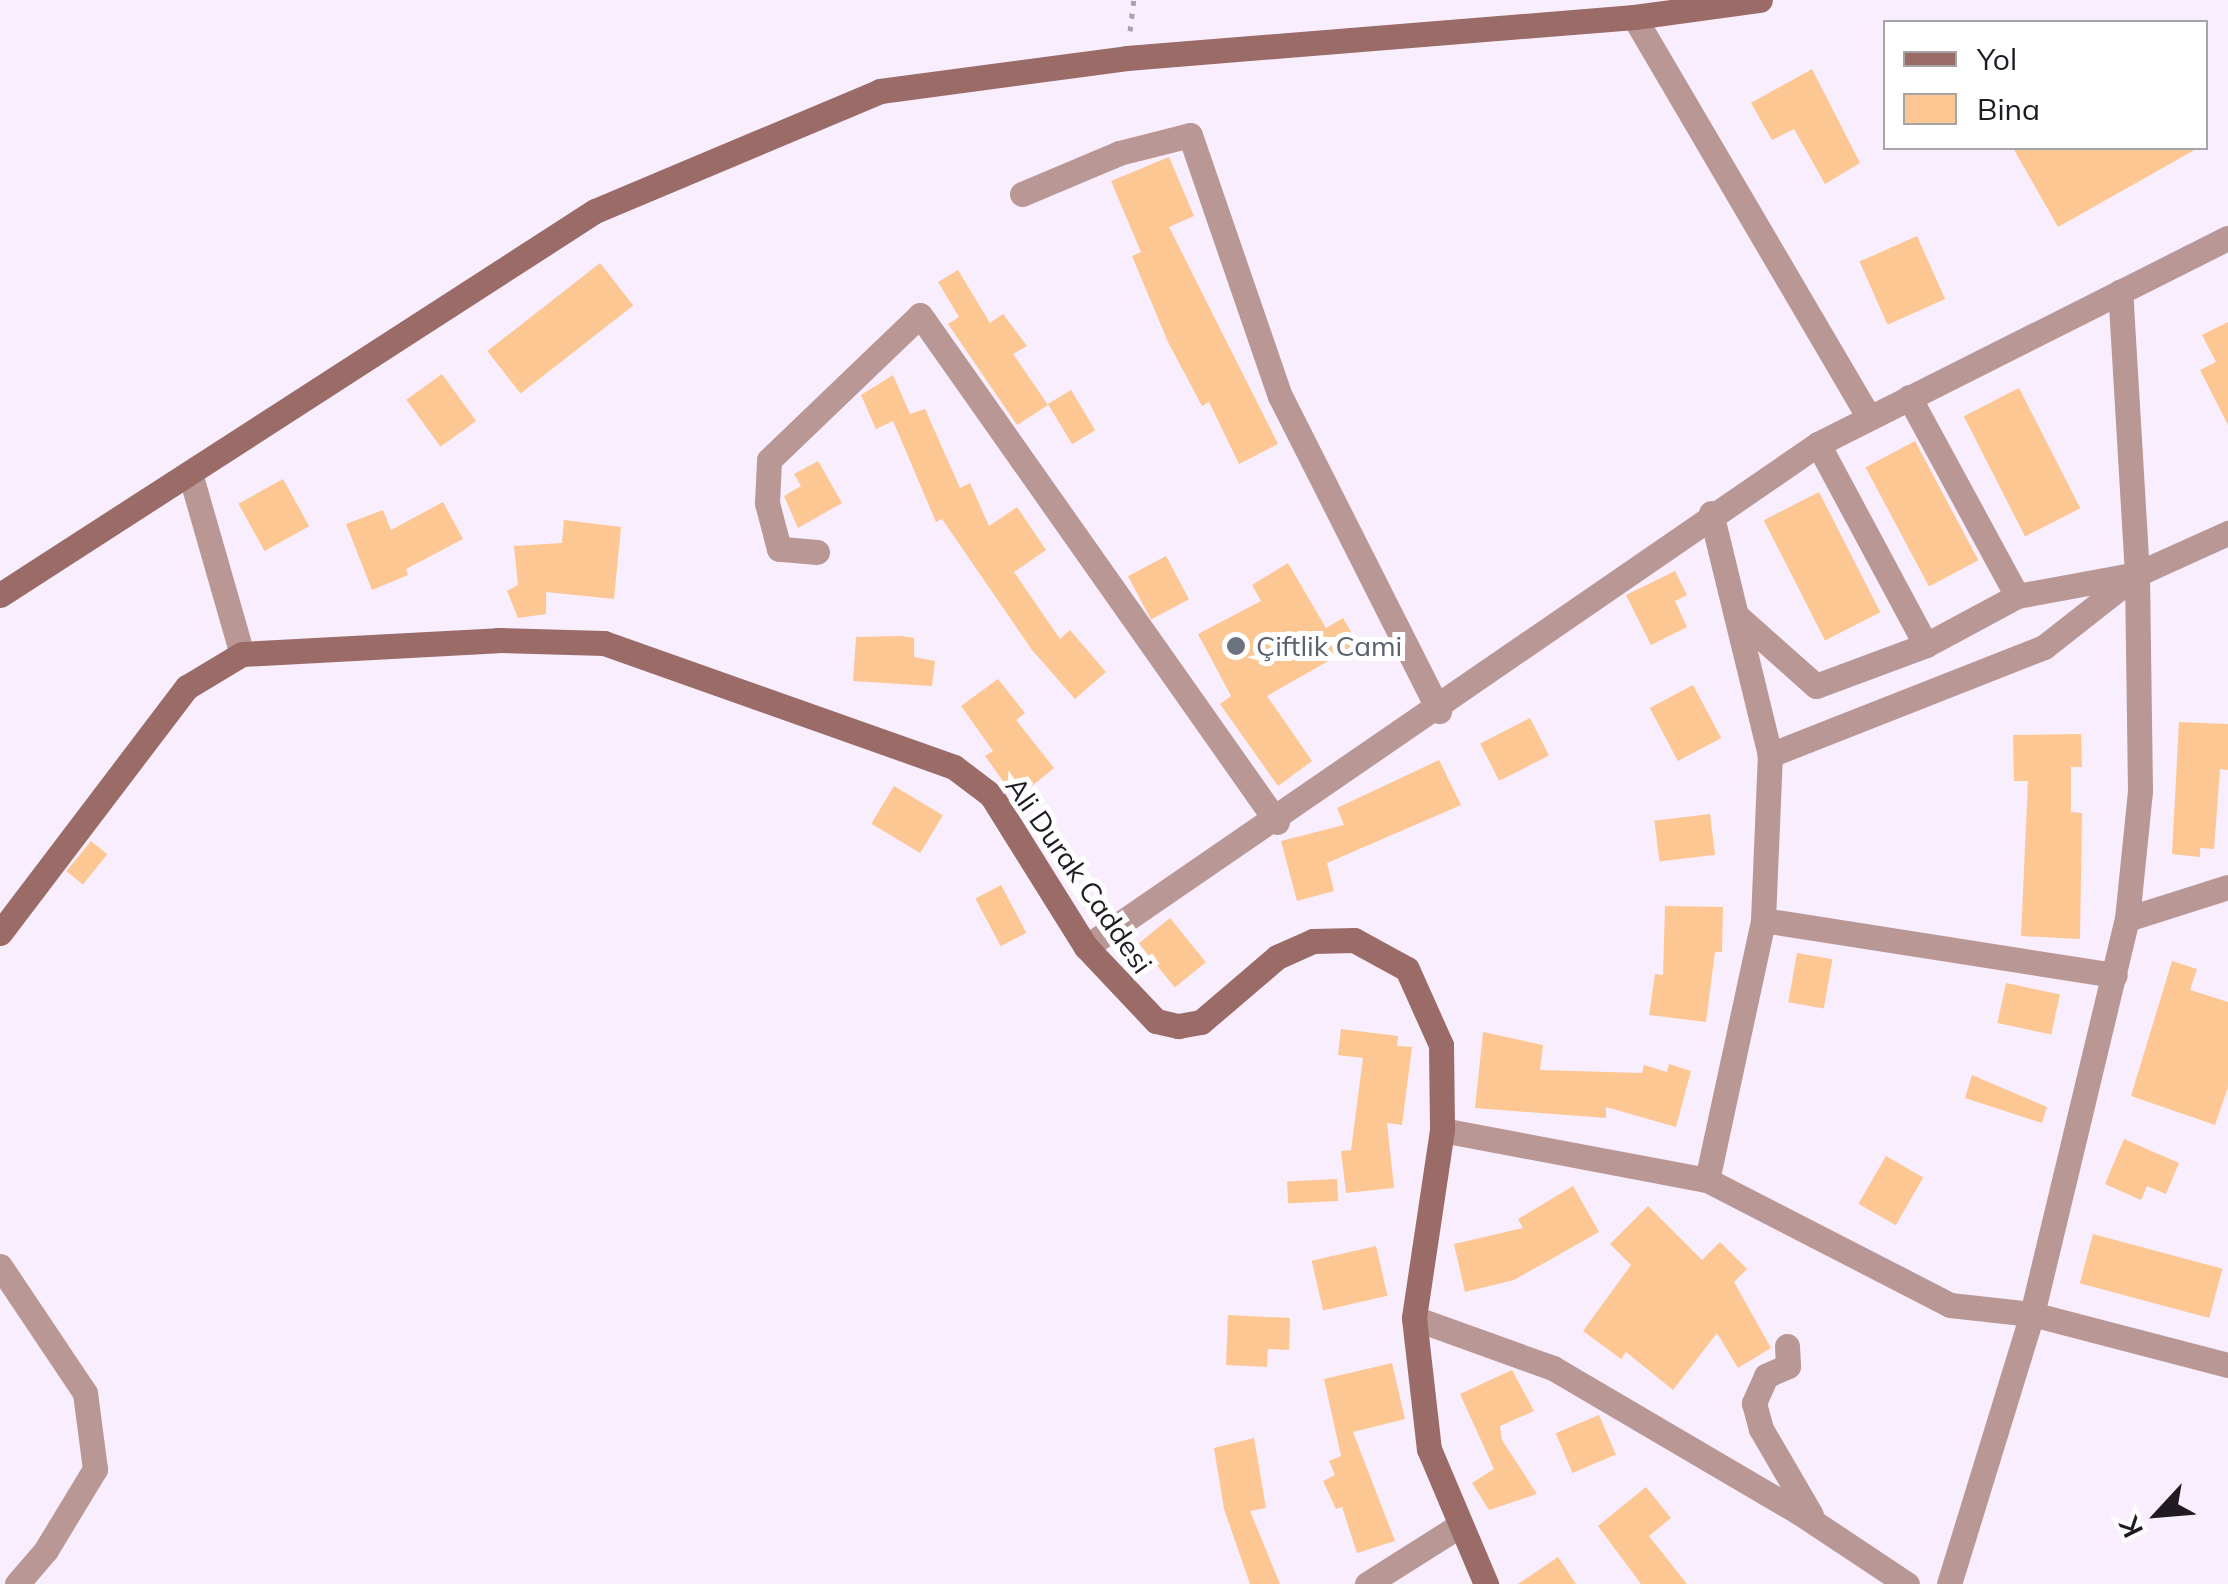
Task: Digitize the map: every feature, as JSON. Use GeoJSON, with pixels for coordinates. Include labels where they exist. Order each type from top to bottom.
{"type":"FeatureCollection","features":[{"type":"Feature","properties":{"kind":"main road"},"geometry":{"type":"LineString","coordinates":[[0,595],[595,211],[880,91],[1127,58],[1634,17],[1760,0]]}},
{"type":"Feature","properties":{"kind":"main road","name":"Ali Durak Caddesi"},"geometry":{"type":"LineString","coordinates":[[0,933],[187,686],[242,654],[498,640],[622,649],[954,767],[991,794],[1086,947],[1125,994],[1156,1020],[1178,1026],[1201,1022],[1277,957],[1313,941],[1354,940],[1407,969],[1425,999],[1441,1045],[1442,1130],[1414,1318],[1429,1449],[1457,1527],[1486,1584]]}},
{"type":"Feature","properties":{"kind":"street"},"geometry":{"type":"LineString","coordinates":[[1634,17],[1869,418]]}},
{"type":"Feature","properties":{"kind":"street"},"geometry":{"type":"LineString","coordinates":[[1022,194],[1119,153],[1190,135],[1280,396],[1439,710]]}},
{"type":"Feature","properties":{"kind":"street"},"geometry":{"type":"LineString","coordinates":[[1086,947],[1277,822],[1711,513],[1818,444],[2228,238]]}},
{"type":"Feature","properties":{"kind":"street"},"geometry":{"type":"LineString","coordinates":[[1949,1584],[2032,1314],[2127,919],[2140,791],[2136,574],[2120,292]]}},
{"type":"Feature","properties":{"kind":"street"},"geometry":{"type":"LineString","coordinates":[[817,552],[779,549],[766,503],[769,460],[920,316],[1277,822]]}},
{"type":"Feature","properties":{"kind":"street"},"geometry":{"type":"LineString","coordinates":[[1909,397],[2017,596]]}},
{"type":"Feature","properties":{"kind":"street"},"geometry":{"type":"LineString","coordinates":[[1818,444],[1926,645]]}},
{"type":"Feature","properties":{"kind":"street"},"geometry":{"type":"LineString","coordinates":[[190,473],[242,654]]}},
{"type":"Feature","properties":{"kind":"street"},"geometry":{"type":"LineString","coordinates":[[1706,1180],[1764,920],[1770,755],[1711,513]]}},
{"type":"Feature","properties":{"kind":"street"},"geometry":{"type":"LineString","coordinates":[[1770,755],[2044,647],[2136,574],[2228,532]]}},
{"type":"Feature","properties":{"kind":"street"},"geometry":{"type":"LineString","coordinates":[[1736,615],[1816,686],[1926,645],[2017,596],[2136,574]]}},
{"type":"Feature","properties":{"kind":"street"},"geometry":{"type":"LineString","coordinates":[[2127,919],[2228,887]]}},
{"type":"Feature","properties":{"kind":"street"},"geometry":{"type":"LineString","coordinates":[[1764,920],[2116,975]]}},
{"type":"Feature","properties":{"kind":"street"},"geometry":{"type":"LineString","coordinates":[[1442,1130],[1706,1180],[1950,1306],[2032,1314],[2228,1365]]}},
{"type":"Feature","properties":{"kind":"street"},"geometry":{"type":"LineString","coordinates":[[0,1266],[85,1393],[96,1469],[46,1550],[17,1584]]}},
{"type":"Feature","properties":{"kind":"street"},"geometry":{"type":"LineString","coordinates":[[1414,1318],[1554,1368],[1816,1524],[1907,1584]]}},
{"type":"Feature","properties":{"kind":"street"},"geometry":{"type":"LineString","coordinates":[[1787,1346],[1788,1366],[1766,1376],[1754,1402],[1761,1429],[1816,1524]]}},
{"type":"Feature","properties":{"kind":"street"},"geometry":{"type":"LineString","coordinates":[[1367,1584],[1457,1527]]}},
{"type":"Feature","properties":{"kind":"building"},"geometry":{"type":"Polygon","coordinates":[[[1812,69],[1860,163],[1825,184],[1794,129],[1772,140],[1751,103],[1812,69]]]}},
{"type":"Feature","properties":{"kind":"building"},"geometry":{"type":"Polygon","coordinates":[[[2014,150],[2194,150],[2058,227],[2014,150]]]}},
{"type":"Feature","properties":{"kind":"building"},"geometry":{"type":"Polygon","coordinates":[[[1169,157],[1194,216],[1169,227],[1278,444],[1239,464],[1209,402],[1202,406],[1168,342],[1132,256],[1141,252],[1111,181],[1169,157]]]}},
{"type":"Feature","properties":{"kind":"building"},"geometry":{"type":"Polygon","coordinates":[[[1917,236],[1945,299],[1888,325],[1859,262],[1917,236]]]}},
{"type":"Feature","properties":{"kind":"building"},"geometry":{"type":"Polygon","coordinates":[[[600,263],[633,306],[521,394],[487,351],[600,263]]]}},
{"type":"Feature","properties":{"kind":"building"},"geometry":{"type":"Polygon","coordinates":[[[958,270],[990,323],[1003,314],[1027,346],[1013,354],[1048,405],[1017,425],[948,324],[959,317],[938,282],[958,270]]]}},
{"type":"Feature","properties":{"kind":"building"},"geometry":{"type":"Polygon","coordinates":[[[2228,322],[2228,425],[2200,370],[2216,362],[2202,335],[2228,322]]]}},
{"type":"Feature","properties":{"kind":"building"},"geometry":{"type":"Polygon","coordinates":[[[442,374],[476,421],[440,447],[406,400],[442,374]]]}},
{"type":"Feature","properties":{"kind":"building"},"geometry":{"type":"Polygon","coordinates":[[[893,375],[910,414],[925,409],[960,488],[970,483],[989,526],[1017,507],[1046,550],[1014,572],[1060,639],[1070,630],[1106,672],[1075,699],[1032,650],[942,519],[936,522],[893,421],[876,429],[861,395],[893,375]]]}},
{"type":"Feature","properties":{"kind":"building"},"geometry":{"type":"Polygon","coordinates":[[[2019,388],[2080,508],[2025,536],[1964,416],[2019,388]]]}},
{"type":"Feature","properties":{"kind":"building"},"geometry":{"type":"Polygon","coordinates":[[[1071,390],[1095,430],[1072,444],[1048,404],[1071,390]]]}},
{"type":"Feature","properties":{"kind":"building"},"geometry":{"type":"Polygon","coordinates":[[[1915,441],[1978,560],[1929,586],[1866,467],[1915,441]]]}},
{"type":"Feature","properties":{"kind":"building"},"geometry":{"type":"Polygon","coordinates":[[[818,461],[842,503],[798,528],[784,496],[801,486],[794,474],[818,461]]]}},
{"type":"Feature","properties":{"kind":"building"},"geometry":{"type":"Polygon","coordinates":[[[283,479],[309,526],[265,551],[238,504],[283,479]]]}},
{"type":"Feature","properties":{"kind":"building"},"geometry":{"type":"Polygon","coordinates":[[[1819,492],[1880,612],[1825,640],[1764,520],[1819,492]]]}},
{"type":"Feature","properties":{"kind":"building"},"geometry":{"type":"Polygon","coordinates":[[[443,502],[463,539],[406,569],[408,575],[372,590],[346,524],[383,510],[391,530],[443,502]]]}},
{"type":"Feature","properties":{"kind":"building"},"geometry":{"type":"Polygon","coordinates":[[[564,520],[621,527],[614,599],[546,592],[546,614],[518,618],[507,591],[518,585],[514,546],[562,543],[564,520]]]}},
{"type":"Feature","properties":{"kind":"building"},"geometry":{"type":"Polygon","coordinates":[[[1166,556],[1189,599],[1151,619],[1128,576],[1166,556]]]}},
{"type":"Feature","properties":{"kind":"building"},"geometry":{"type":"Polygon","coordinates":[[[1288,563],[1326,628],[1343,618],[1358,644],[1267,696],[1312,761],[1278,786],[1220,704],[1231,696],[1198,634],[1261,601],[1252,585],[1288,563]]]}},
{"type":"Feature","properties":{"kind":"building"},"geometry":{"type":"Polygon","coordinates":[[[1675,571],[1687,595],[1675,601],[1687,627],[1651,645],[1626,595],[1675,571]]]}},
{"type":"Feature","properties":{"kind":"building"},"geometry":{"type":"Polygon","coordinates":[[[856,637],[914,638],[914,657],[935,661],[932,686],[853,681],[856,637]]]}},
{"type":"Feature","properties":{"kind":"building"},"geometry":{"type":"Polygon","coordinates":[[[998,679],[1025,713],[1016,720],[1054,768],[1016,799],[985,756],[993,751],[961,706],[998,679]]]}},
{"type":"Feature","properties":{"kind":"building"},"geometry":{"type":"Polygon","coordinates":[[[1693,685],[1721,738],[1678,761],[1650,708],[1693,685]]]}},
{"type":"Feature","properties":{"kind":"building"},"geometry":{"type":"Polygon","coordinates":[[[1530,718],[1549,755],[1499,781],[1480,743],[1530,718]]]}},
{"type":"Feature","properties":{"kind":"building"},"geometry":{"type":"Polygon","coordinates":[[[2179,722],[2228,724],[2228,770],[2220,769],[2214,849],[2200,848],[2200,857],[2172,854],[2179,722]]]}},
{"type":"Feature","properties":{"kind":"building"},"geometry":{"type":"Polygon","coordinates":[[[2081,734],[2082,767],[2071,767],[2071,812],[2082,813],[2080,939],[2021,936],[2028,781],[2014,781],[2013,735],[2081,734]]]}},
{"type":"Feature","properties":{"kind":"building"},"geometry":{"type":"Polygon","coordinates":[[[1439,760],[1461,805],[1327,863],[1334,891],[1297,901],[1281,841],[1344,825],[1337,808],[1439,760]]]}},
{"type":"Feature","properties":{"kind":"building"},"geometry":{"type":"Polygon","coordinates":[[[894,786],[943,815],[920,853],[871,824],[894,786]]]}},
{"type":"Feature","properties":{"kind":"building"},"geometry":{"type":"Polygon","coordinates":[[[1710,814],[1715,855],[1659,862],[1654,821],[1710,814]]]}},
{"type":"Feature","properties":{"kind":"building"},"geometry":{"type":"Polygon","coordinates":[[[91,841],[107,854],[83,885],[66,871],[91,841]]]}},
{"type":"Feature","properties":{"kind":"building"},"geometry":{"type":"Polygon","coordinates":[[[1001,885],[1026,933],[1001,946],[975,899],[1001,885]]]}},
{"type":"Feature","properties":{"kind":"building"},"geometry":{"type":"Polygon","coordinates":[[[1665,906],[1723,907],[1722,952],[1715,952],[1706,1022],[1649,1015],[1655,974],[1663,975],[1665,906]]]}},
{"type":"Feature","properties":{"kind":"building"},"geometry":{"type":"Polygon","coordinates":[[[1170,918],[1206,962],[1175,987],[1139,943],[1170,918]]]}},
{"type":"Feature","properties":{"kind":"building"},"geometry":{"type":"Polygon","coordinates":[[[1797,953],[1832,959],[1824,1008],[1788,1002],[1797,953]]]}},
{"type":"Feature","properties":{"kind":"building"},"geometry":{"type":"Polygon","coordinates":[[[2172,961],[2197,969],[2190,990],[2228,1002],[2228,1087],[2215,1125],[2131,1096],[2172,961]]]}},
{"type":"Feature","properties":{"kind":"building"},"geometry":{"type":"Polygon","coordinates":[[[2006,983],[2060,994],[2051,1035],[1997,1023],[2006,983]]]}},
{"type":"Feature","properties":{"kind":"building"},"geometry":{"type":"Polygon","coordinates":[[[1341,1029],[1398,1036],[1397,1046],[1412,1047],[1402,1125],[1387,1123],[1394,1188],[1346,1193],[1341,1151],[1351,1150],[1363,1058],[1338,1055],[1341,1029]]]}},
{"type":"Feature","properties":{"kind":"building"},"geometry":{"type":"Polygon","coordinates":[[[1483,1032],[1543,1045],[1540,1070],[1642,1073],[1644,1065],[1667,1072],[1669,1064],[1691,1071],[1676,1127],[1606,1107],[1606,1118],[1475,1108],[1483,1032]]]}},
{"type":"Feature","properties":{"kind":"building"},"geometry":{"type":"Polygon","coordinates":[[[1972,1075],[2047,1107],[2042,1123],[1965,1098],[1972,1075]]]}},
{"type":"Feature","properties":{"kind":"building"},"geometry":{"type":"Polygon","coordinates":[[[2124,1139],[2179,1163],[2166,1194],[2147,1186],[2141,1200],[2105,1184],[2124,1139]]]}},
{"type":"Feature","properties":{"kind":"building"},"geometry":{"type":"Polygon","coordinates":[[[1886,1156],[1923,1178],[1896,1225],[1858,1204],[1886,1156]]]}},
{"type":"Feature","properties":{"kind":"building"},"geometry":{"type":"Polygon","coordinates":[[[1337,1179],[1338,1201],[1288,1204],[1287,1182],[1337,1179]]]}},
{"type":"Feature","properties":{"kind":"building"},"geometry":{"type":"Polygon","coordinates":[[[1573,1186],[1599,1232],[1514,1280],[1465,1292],[1454,1244],[1523,1228],[1518,1219],[1573,1186]]]}},
{"type":"Feature","properties":{"kind":"building"},"geometry":{"type":"Polygon","coordinates":[[[1648,1206],[1702,1260],[1720,1242],[1747,1269],[1734,1282],[1771,1348],[1738,1368],[1717,1333],[1673,1390],[1626,1352],[1621,1359],[1583,1331],[1631,1265],[1610,1244],[1648,1206]]]}},
{"type":"Feature","properties":{"kind":"building"},"geometry":{"type":"Polygon","coordinates":[[[2093,1234],[2222,1269],[2209,1318],[2080,1283],[2093,1234]]]}},
{"type":"Feature","properties":{"kind":"building"},"geometry":{"type":"Polygon","coordinates":[[[1376,1246],[1387,1296],[1323,1311],[1312,1261],[1376,1246]]]}},
{"type":"Feature","properties":{"kind":"building"},"geometry":{"type":"Polygon","coordinates":[[[1228,1315],[1290,1318],[1289,1350],[1268,1349],[1267,1367],[1226,1365],[1228,1315]]]}},
{"type":"Feature","properties":{"kind":"building"},"geometry":{"type":"Polygon","coordinates":[[[1392,1363],[1405,1419],[1353,1432],[1395,1541],[1357,1553],[1342,1507],[1336,1509],[1323,1481],[1335,1475],[1329,1461],[1341,1456],[1324,1379],[1392,1363]]]}},
{"type":"Feature","properties":{"kind":"building"},"geometry":{"type":"Polygon","coordinates":[[[1512,1370],[1534,1411],[1500,1426],[1502,1440],[1537,1494],[1489,1510],[1472,1483],[1494,1469],[1460,1394],[1512,1370]]]}},
{"type":"Feature","properties":{"kind":"building"},"geometry":{"type":"Polygon","coordinates":[[[1599,1415],[1616,1455],[1573,1473],[1556,1433],[1599,1415]]]}},
{"type":"Feature","properties":{"kind":"building"},"geometry":{"type":"Polygon","coordinates":[[[1254,1438],[1266,1508],[1250,1511],[1280,1584],[1250,1584],[1224,1509],[1214,1448],[1254,1438]]]}},
{"type":"Feature","properties":{"kind":"building"},"geometry":{"type":"Polygon","coordinates":[[[1646,1487],[1671,1518],[1649,1536],[1687,1584],[1641,1584],[1598,1526],[1646,1487]]]}},
{"type":"Feature","properties":{"kind":"building"},"geometry":{"type":"Polygon","coordinates":[[[1558,1557],[1576,1584],[1518,1584],[1558,1557]]]}},
{"type":"Feature","properties":{"kind":"place","name":"Çiftlik Cami"},"geometry":{"type":"Point","coordinates":[1236,646]}}]}
